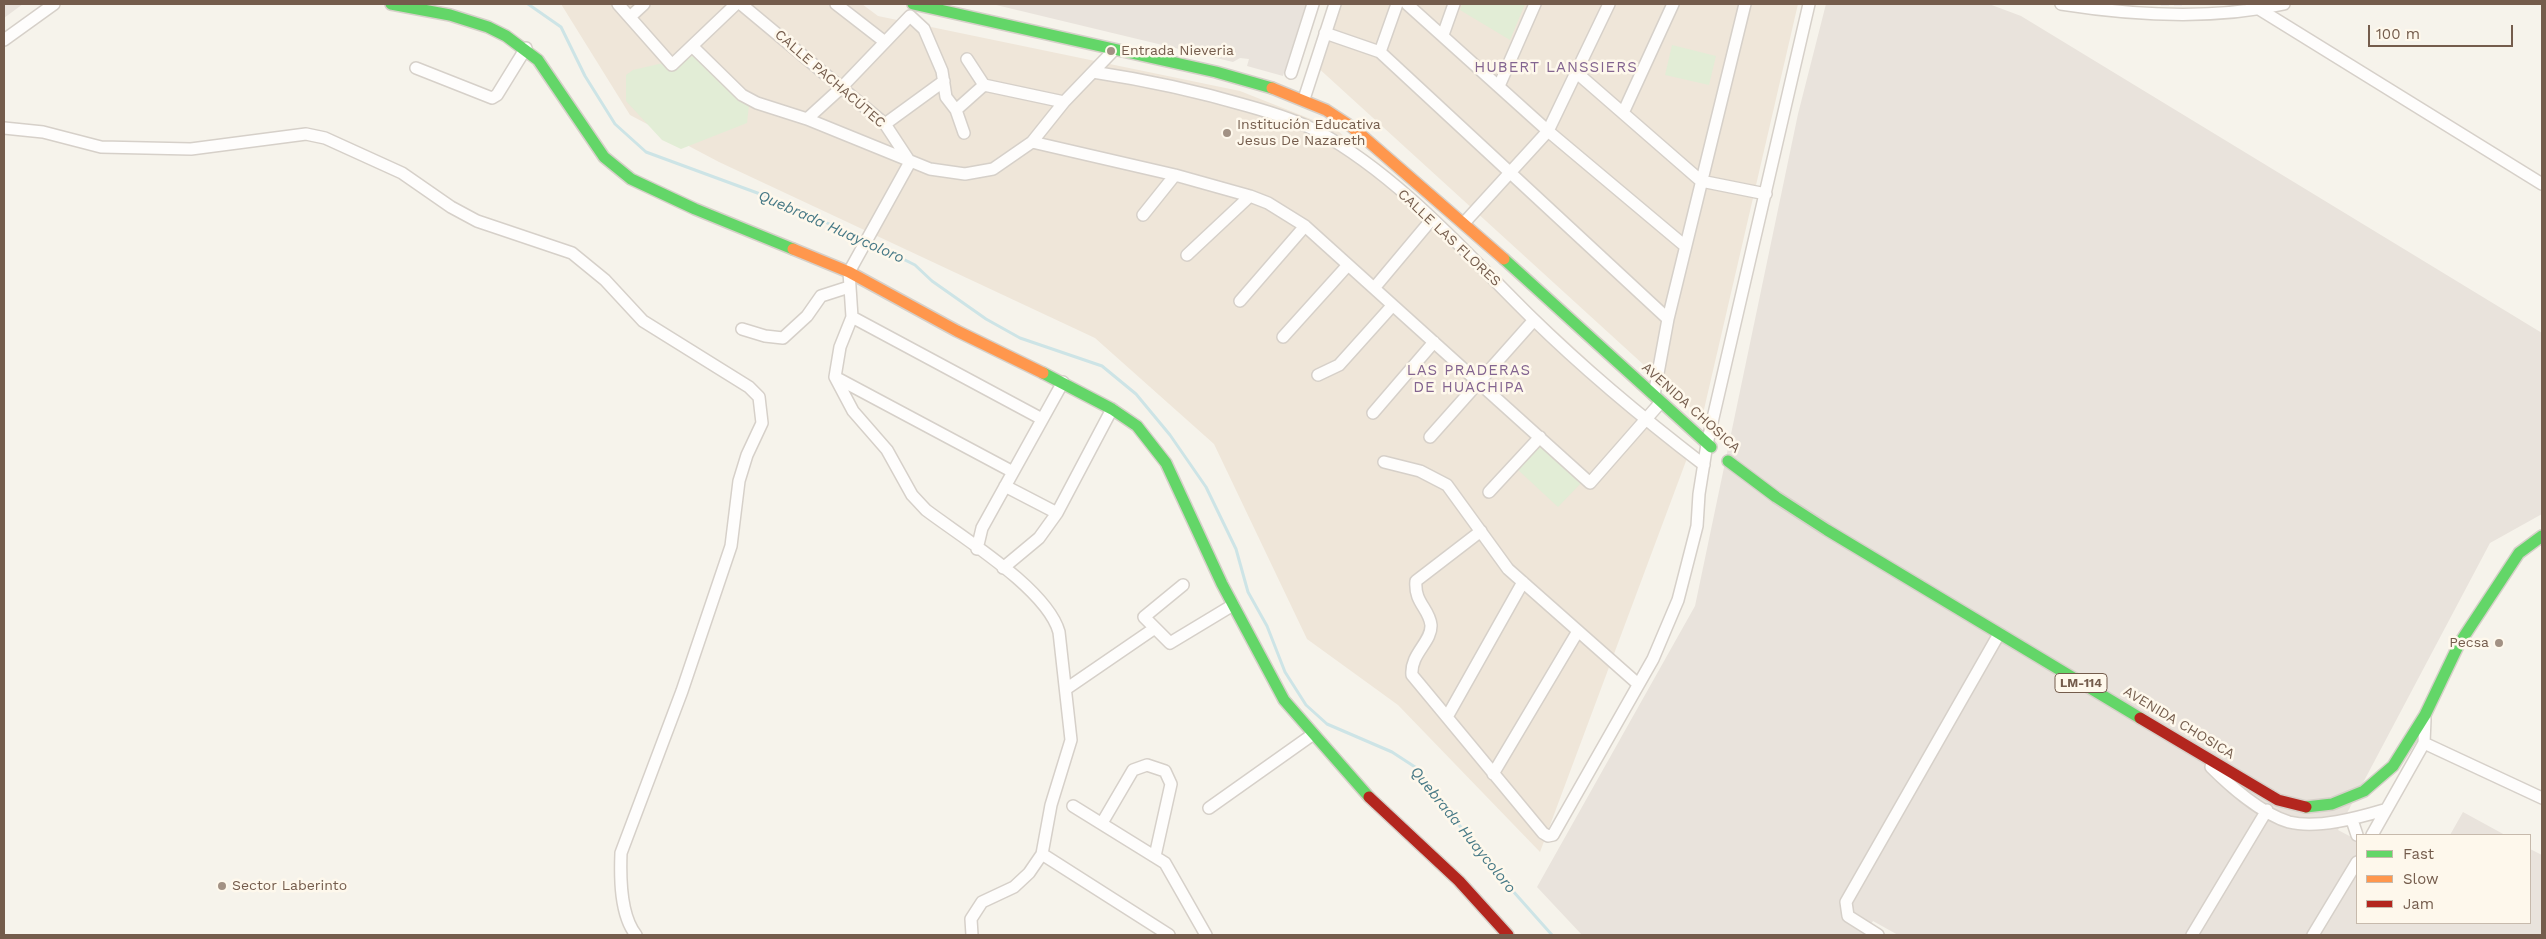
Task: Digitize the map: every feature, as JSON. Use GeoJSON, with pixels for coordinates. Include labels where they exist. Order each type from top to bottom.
{"type":"FeatureCollection","features":[{"type":"Feature","properties":{"kind":"main road"},"geometry":{"type":"LineString","coordinates":[[391,4],[441,12],[482,24],[526,48],[538,60],[604,157],[617,170],[695,209],[850,272],[957,331],[1112,408],[1137,426],[1166,463],[1233,605],[1284,700],[1360,789],[1459,881],[1508,935]]}},
{"type":"Feature","properties":{"kind":"main road","name":"AVENIDA CHOSICA"},"geometry":{"type":"LineString","coordinates":[[913,4],[1216,72],[1304,99],[1352,127],[1464,223],[1709,446],[1744,475],[1839,537],[2278,800],[2301,807],[2332,804],[2364,791],[2393,766],[2425,715]]}},
{"type":"Feature","properties":{"kind":"main road","name":"LM-114"},"geometry":{"type":"LineString","coordinates":[[2425,715],[2459,644],[2519,553],[2542,536]]}},
{"type":"Feature","properties":{"kind":"street"},"geometry":{"type":"LineString","coordinates":[[4,40],[54,4]]}},
{"type":"Feature","properties":{"kind":"street"},"geometry":{"type":"LineString","coordinates":[[618,4],[672,65],[736,4]]}},
{"type":"Feature","properties":{"kind":"street"},"geometry":{"type":"LineString","coordinates":[[630,16],[644,4]]}},
{"type":"Feature","properties":{"kind":"street","name":"CALLE PACHACÚTEC"},"geometry":{"type":"LineString","coordinates":[[741,4],[885,124],[910,162]]}},
{"type":"Feature","properties":{"kind":"street"},"geometry":{"type":"LineString","coordinates":[[836,4],[885,42]]}},
{"type":"Feature","properties":{"kind":"street"},"geometry":{"type":"LineString","coordinates":[[1291,73],[1312,4]]}},
{"type":"Feature","properties":{"kind":"street"},"geometry":{"type":"LineString","coordinates":[[1304,99],[1335,4]]}},
{"type":"Feature","properties":{"kind":"street"},"geometry":{"type":"LineString","coordinates":[[1380,52],[1398,4]]}},
{"type":"Feature","properties":{"kind":"street"},"geometry":{"type":"LineString","coordinates":[[1407,4],[1548,131],[1685,246]]}},
{"type":"Feature","properties":{"kind":"street"},"geometry":{"type":"LineString","coordinates":[[1443,35],[1454,4]]}},
{"type":"Feature","properties":{"kind":"street"},"geometry":{"type":"LineString","coordinates":[[1498,86],[1535,4]]}},
{"type":"Feature","properties":{"kind":"street"},"geometry":{"type":"LineString","coordinates":[[1464,223],[1510,175],[1548,131],[1609,4]]}},
{"type":"Feature","properties":{"kind":"street"},"geometry":{"type":"LineString","coordinates":[[1623,113],[1673,4]]}},
{"type":"Feature","properties":{"kind":"street"},"geometry":{"type":"LineString","coordinates":[[1032,142],[1175,175],[1250,196],[1268,203],[1304,226],[1375,287],[1392,306],[1479,381],[1590,483],[1645,420],[1657,399],[1668,319],[1745,4]]}},
{"type":"Feature","properties":{"kind":"street"},"geometry":{"type":"LineString","coordinates":[[1481,531],[1416,581],[1415,593],[1431,624],[1430,632],[1413,660],[1412,675],[1492,774],[1543,833],[1548,836],[1553,835],[1653,659],[1678,600],[1697,526],[1699,494],[1704,465],[1809,4]]}},
{"type":"Feature","properties":{"kind":"street"},"geometry":{"type":"LineString","coordinates":[[2061,4],[2122,12],[2216,12],[2284,4]]}},
{"type":"Feature","properties":{"kind":"street"},"geometry":{"type":"LineString","coordinates":[[2255,6],[2542,184]]}},
{"type":"Feature","properties":{"kind":"street"},"geometry":{"type":"LineString","coordinates":[[807,120],[841,88],[910,16],[924,29],[944,81],[946,97],[956,110],[964,133]]}},
{"type":"Feature","properties":{"kind":"street"},"geometry":{"type":"LineString","coordinates":[[1325,33],[1380,52],[1510,175],[1668,319]]}},
{"type":"Feature","properties":{"kind":"street"},"geometry":{"type":"LineString","coordinates":[[692,46],[742,95],[757,103],[807,120],[930,169],[965,174],[992,169],[1032,142],[1064,102],[1114,50]]}},
{"type":"Feature","properties":{"kind":"street"},"geometry":{"type":"LineString","coordinates":[[416,68],[492,98],[497,95],[526,48]]}},
{"type":"Feature","properties":{"kind":"street"},"geometry":{"type":"LineString","coordinates":[[967,59],[984,85],[1064,102]]}},
{"type":"Feature","properties":{"kind":"street","name":"CALLE LAS FLORES"},"geometry":{"type":"LineString","coordinates":[[1093,72],[1149,80],[1206,93],[1288,117],[1344,148],[1432,219],[1534,320],[1645,420],[1704,465]]}},
{"type":"Feature","properties":{"kind":"street"},"geometry":{"type":"LineString","coordinates":[[1577,73],[1701,181],[1766,194]]}},
{"type":"Feature","properties":{"kind":"street"},"geometry":{"type":"LineString","coordinates":[[885,124],[944,81]]}},
{"type":"Feature","properties":{"kind":"street"},"geometry":{"type":"LineString","coordinates":[[956,110],[984,85]]}},
{"type":"Feature","properties":{"kind":"street"},"geometry":{"type":"LineString","coordinates":[[4,128],[43,132],[100,147],[191,149],[306,134],[325,138],[402,172],[451,207],[477,221],[572,253],[605,280],[643,321],[749,387],[759,397],[762,423],[747,455],[739,481],[731,546],[682,691],[621,853],[620,872],[623,896],[628,916],[636,935]]}},
{"type":"Feature","properties":{"kind":"street"},"geometry":{"type":"LineString","coordinates":[[910,162],[850,272],[849,287],[852,317],[840,347],[835,377],[853,411],[887,450],[912,495],[926,510],[1035,593],[1056,618],[1063,650],[1070,740],[1050,805],[1042,854],[1029,873],[1014,888],[982,902],[971,919],[972,935]]}},
{"type":"Feature","properties":{"kind":"street"},"geometry":{"type":"LineString","coordinates":[[1143,215],[1175,175]]}},
{"type":"Feature","properties":{"kind":"street"},"geometry":{"type":"LineString","coordinates":[[1187,255],[1250,196]]}},
{"type":"Feature","properties":{"kind":"street"},"geometry":{"type":"LineString","coordinates":[[1375,287],[1432,219]]}},
{"type":"Feature","properties":{"kind":"street"},"geometry":{"type":"LineString","coordinates":[[1240,301],[1304,226]]}},
{"type":"Feature","properties":{"kind":"street"},"geometry":{"type":"LineString","coordinates":[[1283,337],[1348,265]]}},
{"type":"Feature","properties":{"kind":"street"},"geometry":{"type":"LineString","coordinates":[[742,329],[765,336],[783,338],[807,316],[821,296],[849,287]]}},
{"type":"Feature","properties":{"kind":"street"},"geometry":{"type":"LineString","coordinates":[[1318,375],[1339,365],[1392,306]]}},
{"type":"Feature","properties":{"kind":"street"},"geometry":{"type":"LineString","coordinates":[[852,317],[1042,419]]}},
{"type":"Feature","properties":{"kind":"street"},"geometry":{"type":"LineString","coordinates":[[1430,437],[1534,320]]}},
{"type":"Feature","properties":{"kind":"street"},"geometry":{"type":"LineString","coordinates":[[1373,414],[1434,342]]}},
{"type":"Feature","properties":{"kind":"street"},"geometry":{"type":"LineString","coordinates":[[835,377],[1013,472]]}},
{"type":"Feature","properties":{"kind":"street"},"geometry":{"type":"LineString","coordinates":[[977,549],[982,528],[1063,382]]}},
{"type":"Feature","properties":{"kind":"street"},"geometry":{"type":"LineString","coordinates":[[1003,568],[1039,538],[1057,513],[1112,408]]}},
{"type":"Feature","properties":{"kind":"street"},"geometry":{"type":"LineString","coordinates":[[1489,492],[1540,437]]}},
{"type":"Feature","properties":{"kind":"street"},"geometry":{"type":"LineString","coordinates":[[1384,462],[1420,471],[1447,485],[1508,569],[1638,684]]}},
{"type":"Feature","properties":{"kind":"street"},"geometry":{"type":"LineString","coordinates":[[1005,486],[1057,513]]}},
{"type":"Feature","properties":{"kind":"street"},"geometry":{"type":"LineString","coordinates":[[1447,717],[1523,582]]}},
{"type":"Feature","properties":{"kind":"street"},"geometry":{"type":"LineString","coordinates":[[1183,586],[1144,617],[1170,644],[1233,605]]}},
{"type":"Feature","properties":{"kind":"street"},"geometry":{"type":"LineString","coordinates":[[1066,689],[1155,628]]}},
{"type":"Feature","properties":{"kind":"street"},"geometry":{"type":"LineString","coordinates":[[1492,774],[1578,631]]}},
{"type":"Feature","properties":{"kind":"street"},"geometry":{"type":"LineString","coordinates":[[1878,935],[1848,916],[1846,902],[1999,634]]}},
{"type":"Feature","properties":{"kind":"street"},"geometry":{"type":"LineString","coordinates":[[2372,834],[2384,810],[2424,743],[2425,715]]}},
{"type":"Feature","properties":{"kind":"street"},"geometry":{"type":"LineString","coordinates":[[1209,808],[1312,735]]}},
{"type":"Feature","properties":{"kind":"street"},"geometry":{"type":"LineString","coordinates":[[2424,743],[2542,798]]}},
{"type":"Feature","properties":{"kind":"street"},"geometry":{"type":"LineString","coordinates":[[2192,748],[2232,788],[2289,822],[2309,823],[2352,820],[2384,810]]}},
{"type":"Feature","properties":{"kind":"street"},"geometry":{"type":"LineString","coordinates":[[1102,823],[1133,770],[1147,765],[1165,772],[1171,784],[1155,856]]}},
{"type":"Feature","properties":{"kind":"street"},"geometry":{"type":"LineString","coordinates":[[1073,806],[1165,863],[1206,935]]}},
{"type":"Feature","properties":{"kind":"street"},"geometry":{"type":"LineString","coordinates":[[2192,935],[2267,810]]}},
{"type":"Feature","properties":{"kind":"street"},"geometry":{"type":"LineString","coordinates":[[2352,820],[2357,834]]}},
{"type":"Feature","properties":{"kind":"street"},"geometry":{"type":"LineString","coordinates":[[1042,854],[1169,935]]}},
{"type":"Feature","properties":{"kind":"street"},"geometry":{"type":"LineString","coordinates":[[2313,935],[2356,864]]}},
{"type":"Feature","properties":{"kind":"shaded area"},"geometry":{"type":"Polygon","coordinates":[[[4,4],[23,4],[4,18],[4,4]]]}},
{"type":"Feature","properties":{"kind":"shaded area"},"geometry":{"type":"Polygon","coordinates":[[[561,4],[862,4],[878,16],[1240,91],[1336,129],[1689,453],[1540,852],[1398,705],[1307,639],[1214,444],[1095,338],[719,162],[630,115],[561,4]]]}},
{"type":"Feature","properties":{"kind":"shaded area"},"geometry":{"type":"Polygon","coordinates":[[[992,4],[1306,4],[1283,76],[1247,66],[1249,59],[1240,58],[1233,62],[992,4]]]}},
{"type":"Feature","properties":{"kind":"shaded area"},"geometry":{"type":"Polygon","coordinates":[[[1331,4],[1798,4],[1702,418],[1315,65],[1331,4]]]}},
{"type":"Feature","properties":{"kind":"shaded area"},"geometry":{"type":"Polygon","coordinates":[[[1826,4],[1989,4],[2021,16],[2542,333],[2542,514],[2490,543],[2338,830],[2356,839],[2356,924],[2531,924],[2531,850],[2542,855],[2542,935],[1898,935],[1873,921],[1864,935],[1582,935],[1537,887],[1695,606],[1798,114],[1826,4]]]}},
{"type":"Feature","properties":{"kind":"shaded area"},"geometry":{"type":"Polygon","coordinates":[[[2463,812],[2503,834],[2451,834],[2463,812]]]}},
{"type":"Feature","properties":{"kind":"green space"},"geometry":{"type":"Polygon","coordinates":[[[1462,4],[1525,4],[1510,40],[1460,10],[1462,4]]]}},
{"type":"Feature","properties":{"kind":"green space"},"geometry":{"type":"Polygon","coordinates":[[[1672,45],[1716,56],[1709,85],[1665,75],[1672,45]]]}},
{"type":"Feature","properties":{"kind":"green space"},"geometry":{"type":"Polygon","coordinates":[[[693,56],[705,64],[749,105],[747,123],[681,149],[662,140],[626,101],[626,75],[633,70],[693,56]]]}},
{"type":"Feature","properties":{"kind":"green space"},"geometry":{"type":"Polygon","coordinates":[[[1541,442],[1583,481],[1558,507],[1516,468],[1541,442]]]}},
{"type":"Feature","properties":{"kind":"waterway","name":"Quebrada Huaycoloro"},"geometry":{"type":"LineString","coordinates":[[528,4],[561,27],[585,76],[615,124],[646,152],[771,198],[863,239]]}},
{"type":"Feature","properties":{"kind":"waterway","name":"Quebrada Huaycoloro"},"geometry":{"type":"LineString","coordinates":[[869,242],[915,265],[932,281],[986,319],[1020,338],[1102,366],[1136,394],[1170,435],[1206,487],[1236,549],[1248,592],[1267,626],[1285,672],[1306,705],[1327,724],[1392,752],[1415,767],[1488,863],[1552,935]]}},
{"type":"Feature","properties":{"kind":"railway"},"geometry":{"type":"LineString","coordinates":[[2161,4],[2182,4]]}},
{"type":"Feature","properties":{"kind":"traffic: fast"},"geometry":{"type":"LineString","coordinates":[[391,4],[450,15],[488,27],[506,36],[538,60],[604,157],[631,179],[695,209],[793,249]]}},
{"type":"Feature","properties":{"kind":"traffic: fast"},"geometry":{"type":"LineString","coordinates":[[913,4],[1216,72],[1272,88]]}},
{"type":"Feature","properties":{"kind":"traffic: fast"},"geometry":{"type":"LineString","coordinates":[[1504,259],[1711,447]]}},
{"type":"Feature","properties":{"kind":"traffic: fast"},"geometry":{"type":"LineString","coordinates":[[1043,373],[1112,409],[1137,426],[1166,463],[1222,584],[1284,700],[1369,797]]}},
{"type":"Feature","properties":{"kind":"traffic: fast"},"geometry":{"type":"LineString","coordinates":[[1728,461],[1776,497],[1827,530],[2140,718]]}},
{"type":"Feature","properties":{"kind":"traffic: fast"},"geometry":{"type":"LineString","coordinates":[[2306,807],[2332,804],[2364,791],[2393,766],[2425,715],[2459,644],[2519,553],[2542,536]]}},
{"type":"Feature","properties":{"kind":"traffic: slow"},"geometry":{"type":"LineString","coordinates":[[1272,88],[1326,110],[1352,127],[1504,259]]}},
{"type":"Feature","properties":{"kind":"traffic: slow"},"geometry":{"type":"LineString","coordinates":[[793,249],[849,272],[957,331],[1043,373]]}},
{"type":"Feature","properties":{"kind":"traffic: jam"},"geometry":{"type":"LineString","coordinates":[[2140,718],[2278,800],[2306,807]]}},
{"type":"Feature","properties":{"kind":"traffic: jam"},"geometry":{"type":"LineString","coordinates":[[1369,797],[1459,881],[1508,935]]}},
{"type":"Feature","properties":{"kind":"place","name":"Entrada Nieveria"},"geometry":{"type":"Point","coordinates":[1111,51]}},
{"type":"Feature","properties":{"kind":"place","name":"Institución Educativa Jesus De Nazareth"},"geometry":{"type":"Point","coordinates":[1227,133]}},
{"type":"Feature","properties":{"kind":"place","name":"Pecsa"},"geometry":{"type":"Point","coordinates":[2499,643]}},
{"type":"Feature","properties":{"kind":"place","name":"Sector Laberinto"},"geometry":{"type":"Point","coordinates":[222,886]}},
{"type":"Feature","properties":{"kind":"district","name":"HUBERT LANSSIERS"},"geometry":{"type":"Point","coordinates":[1556,68]}},
{"type":"Feature","properties":{"kind":"district","name":"LAS PRADERAS DE HUACHIPA"},"geometry":{"type":"Point","coordinates":[1469,380]}}]}
